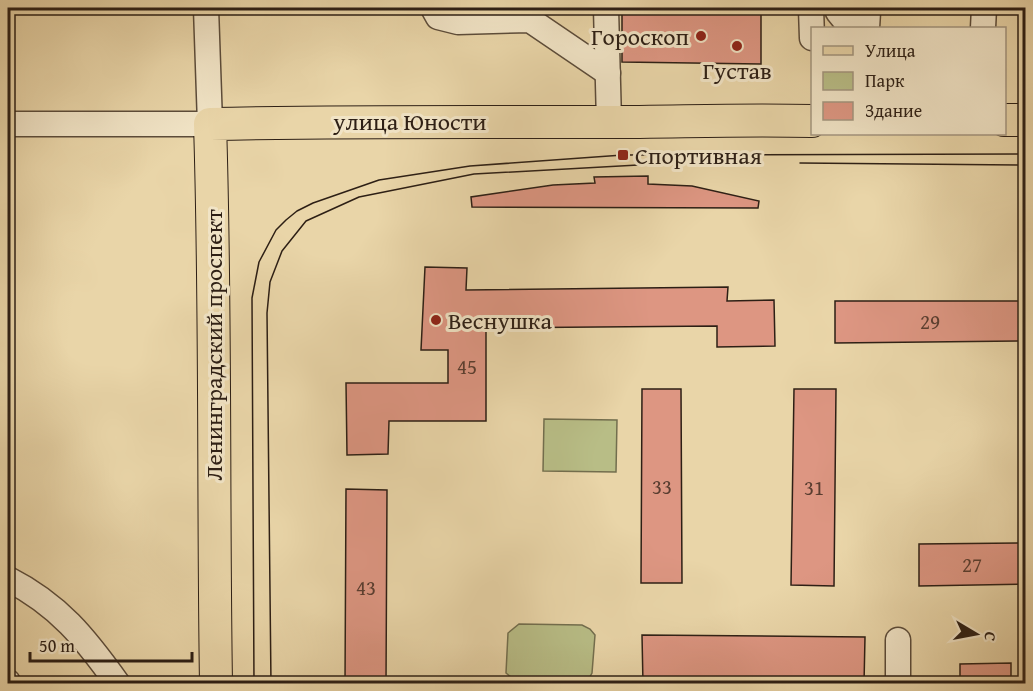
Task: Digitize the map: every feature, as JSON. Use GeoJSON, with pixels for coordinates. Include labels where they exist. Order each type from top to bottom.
{"type":"FeatureCollection","features":[{"type":"Feature","properties":{"kind":"main road","name":"улица Юности"},"geometry":{"type":"LineString","coordinates":[[210,124],[327,121],[609,122],[758,119],[811,121]]}},
{"type":"Feature","properties":{"kind":"main road"},"geometry":{"type":"LineString","coordinates":[[1006,120],[1026,120]]}},
{"type":"Feature","properties":{"kind":"main road","name":"Ленинградский проспект"},"geometry":{"type":"LineString","coordinates":[[210,124],[214,250],[213,470],[216,684]]}},
{"type":"Feature","properties":{"kind":"street","name":"Ленинградский проспект"},"geometry":{"type":"LineString","coordinates":[[206,8],[210,124]]}},
{"type":"Feature","properties":{"kind":"street"},"geometry":{"type":"LineString","coordinates":[[434,8],[438,17],[458,22],[531,20],[608,73]]}},
{"type":"Feature","properties":{"kind":"street"},"geometry":{"type":"LineString","coordinates":[[606,8],[609,122]]}},
{"type":"Feature","properties":{"kind":"street"},"geometry":{"type":"LineString","coordinates":[[812,8],[813,27]]}},
{"type":"Feature","properties":{"kind":"street"},"geometry":{"type":"LineString","coordinates":[[983,27],[984,8]]}},
{"type":"Feature","properties":{"kind":"street","name":"улица Юности"},"geometry":{"type":"LineString","coordinates":[[8,124],[210,124]]}},
{"type":"Feature","properties":{"kind":"street"},"geometry":{"type":"LineString","coordinates":[[8,579],[41,598],[65,617],[87,641],[118,684]]}},
{"type":"Feature","properties":{"kind":"street"},"geometry":{"type":"LineString","coordinates":[[898,640],[898,684]]}},
{"type":"Feature","properties":{"kind":"green space"},"geometry":{"type":"Polygon","coordinates":[[[544,419],[617,420],[616,472],[543,471],[544,419]]]}},
{"type":"Feature","properties":{"kind":"green space"},"geometry":{"type":"Polygon","coordinates":[[[519,624],[582,625],[590,629],[595,635],[592,673],[588,680],[581,682],[516,681],[506,673],[508,633],[519,624]]]}},
{"type":"Feature","properties":{"kind":"building"},"geometry":{"type":"Polygon","coordinates":[[[622,8],[761,8],[761,64],[622,62],[622,8]]]}},
{"type":"Feature","properties":{"kind":"building"},"geometry":{"type":"Polygon","coordinates":[[[648,176],[648,184],[692,186],[759,201],[758,208],[472,207],[471,197],[553,185],[595,183],[594,177],[648,176]]]}},
{"type":"Feature","properties":{"kind":"building"},"geometry":{"type":"Polygon","coordinates":[[[425,267],[467,268],[466,290],[728,287],[727,301],[774,300],[775,346],[717,347],[717,326],[486,328],[486,421],[389,421],[388,454],[347,455],[346,383],[448,383],[448,350],[421,350],[425,267]]]}},
{"type":"Feature","properties":{"kind":"building"},"geometry":{"type":"Polygon","coordinates":[[[835,301],[1026,301],[1026,341],[835,343],[835,301]]]}},
{"type":"Feature","properties":{"kind":"building"},"geometry":{"type":"Polygon","coordinates":[[[642,389],[681,389],[682,583],[641,583],[642,389]]]}},
{"type":"Feature","properties":{"kind":"building"},"geometry":{"type":"Polygon","coordinates":[[[794,389],[836,389],[834,586],[791,585],[794,389]]]}},
{"type":"Feature","properties":{"kind":"building"},"geometry":{"type":"Polygon","coordinates":[[[346,489],[387,490],[386,684],[345,684],[346,489]]]}},
{"type":"Feature","properties":{"kind":"building"},"geometry":{"type":"Polygon","coordinates":[[[1026,543],[1026,584],[919,586],[919,544],[1026,543]]]}},
{"type":"Feature","properties":{"kind":"building"},"geometry":{"type":"Polygon","coordinates":[[[642,635],[865,637],[864,684],[643,684],[642,635]]]}},
{"type":"Feature","properties":{"kind":"building"},"geometry":{"type":"Polygon","coordinates":[[[1011,663],[1011,684],[960,684],[960,664],[1011,663]]]}},
{"type":"Feature","properties":{"kind":"tram line"},"geometry":{"type":"LineString","coordinates":[[254,684],[252,298],[259,262],[276,230],[297,211],[313,203],[379,180],[470,166],[623,155],[1026,154]]}},
{"type":"Feature","properties":{"kind":"tram line"},"geometry":{"type":"LineString","coordinates":[[271,684],[267,313],[270,282],[282,251],[306,221],[359,197],[474,174],[674,163]]}},
{"type":"Feature","properties":{"kind":"tram line"},"geometry":{"type":"LineString","coordinates":[[800,163],[1026,165]]}},
{"type":"Feature","properties":{"kind":"place","name":"Гороскоп"},"geometry":{"type":"Point","coordinates":[701,36]}},
{"type":"Feature","properties":{"kind":"place","name":"Густав"},"geometry":{"type":"Point","coordinates":[737,46]}},
{"type":"Feature","properties":{"kind":"place","name":"Спортивная"},"geometry":{"type":"Point","coordinates":[623,155]}},
{"type":"Feature","properties":{"kind":"place","name":"Веснушка"},"geometry":{"type":"Point","coordinates":[436,320]}}]}
